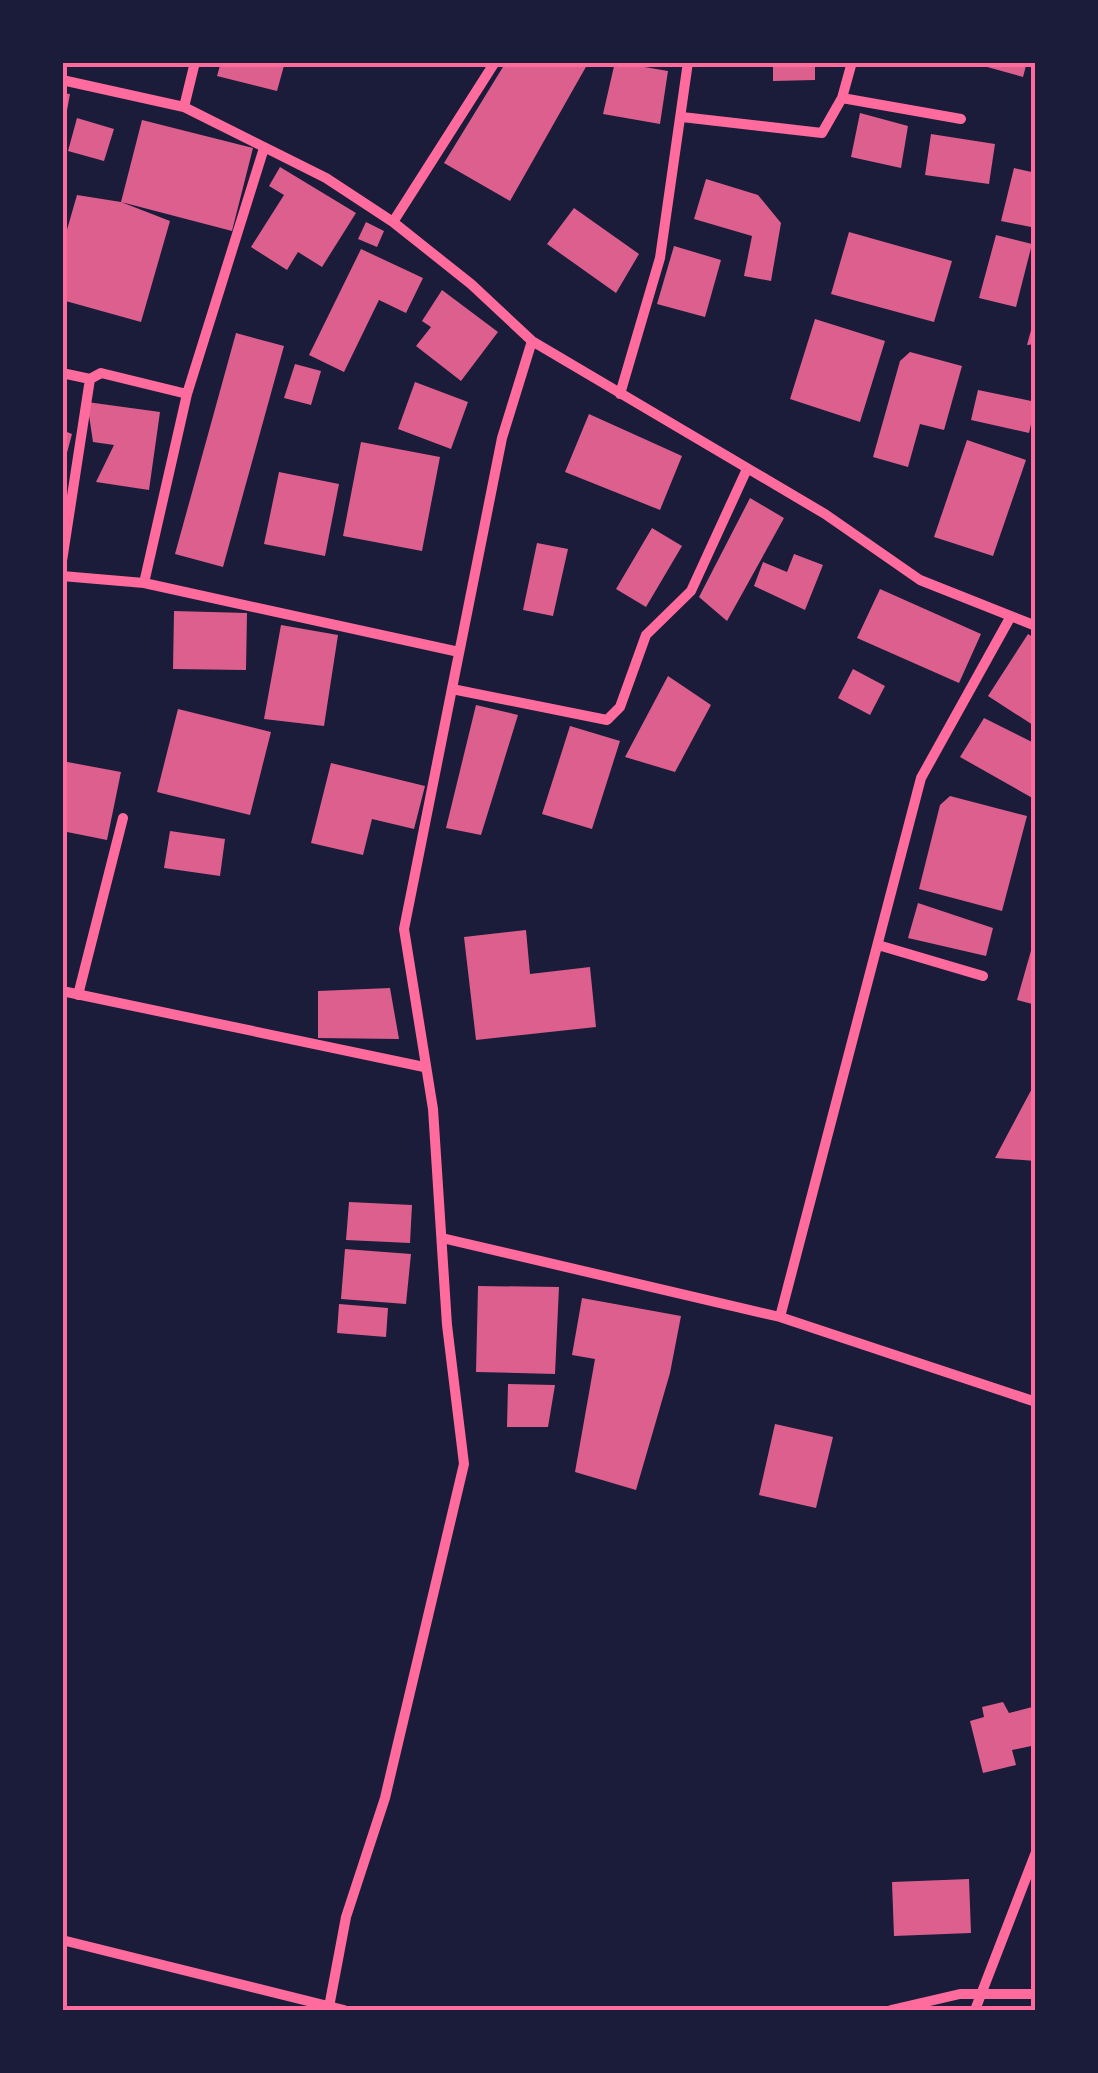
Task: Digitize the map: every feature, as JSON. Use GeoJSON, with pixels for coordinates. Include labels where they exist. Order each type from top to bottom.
{"type":"FeatureCollection","features":[{"type":"Feature","properties":{"kind":"street"},"geometry":{"type":"LineString","coordinates":[[184,107],[194,62]]}},
{"type":"Feature","properties":{"kind":"street"},"geometry":{"type":"LineString","coordinates":[[393,222],[494,62]]}},
{"type":"Feature","properties":{"kind":"street"},"geometry":{"type":"LineString","coordinates":[[620,394],[660,258],[688,62]]}},
{"type":"Feature","properties":{"kind":"street"},"geometry":{"type":"LineString","coordinates":[[682,117],[809,135],[822,133],[842,98],[852,62]]}},
{"type":"Feature","properties":{"kind":"street"},"geometry":{"type":"LineString","coordinates":[[62,80],[184,107],[326,178],[393,222],[471,284],[532,341],[825,514],[920,580],[1036,626]]}},
{"type":"Feature","properties":{"kind":"street"},"geometry":{"type":"LineString","coordinates":[[842,98],[962,119]]}},
{"type":"Feature","properties":{"kind":"street"},"geometry":{"type":"LineString","coordinates":[[144,583],[187,394],[264,148]]}},
{"type":"Feature","properties":{"kind":"street"},"geometry":{"type":"LineString","coordinates":[[329,2007],[346,1917],[385,1798],[464,1464],[447,1324],[433,1109],[404,929],[502,438],[532,341]]}},
{"type":"Feature","properties":{"kind":"street"},"geometry":{"type":"LineString","coordinates":[[62,373],[90,379],[101,373],[187,394]]}},
{"type":"Feature","properties":{"kind":"street"},"geometry":{"type":"LineString","coordinates":[[62,561],[90,379]]}},
{"type":"Feature","properties":{"kind":"street"},"geometry":{"type":"LineString","coordinates":[[452,689],[607,720],[620,707],[646,635],[691,591],[747,469]]}},
{"type":"Feature","properties":{"kind":"street"},"geometry":{"type":"LineString","coordinates":[[62,576],[144,583],[458,652]]}},
{"type":"Feature","properties":{"kind":"street"},"geometry":{"type":"LineString","coordinates":[[780,1318],[921,778],[1011,616]]}},
{"type":"Feature","properties":{"kind":"street"},"geometry":{"type":"LineString","coordinates":[[78,995],[123,818]]}},
{"type":"Feature","properties":{"kind":"street"},"geometry":{"type":"LineString","coordinates":[[878,945],[983,976]]}},
{"type":"Feature","properties":{"kind":"street"},"geometry":{"type":"LineString","coordinates":[[62,991],[424,1067]]}},
{"type":"Feature","properties":{"kind":"street"},"geometry":{"type":"LineString","coordinates":[[442,1238],[780,1318],[1036,1402]]}},
{"type":"Feature","properties":{"kind":"street"},"geometry":{"type":"LineString","coordinates":[[975,2010],[1036,1852]]}},
{"type":"Feature","properties":{"kind":"street"},"geometry":{"type":"LineString","coordinates":[[62,1940],[344,2010]]}},
{"type":"Feature","properties":{"kind":"street"},"geometry":{"type":"LineString","coordinates":[[891,2010],[960,1994],[1036,1994]]}},
{"type":"Feature","properties":{"kind":"building"},"geometry":{"type":"Polygon","coordinates":[[[221,62],[285,62],[277,91],[217,76],[221,62]]]}},
{"type":"Feature","properties":{"kind":"building"},"geometry":{"type":"Polygon","coordinates":[[[506,62],[587,65],[510,201],[444,163],[506,62]]]}},
{"type":"Feature","properties":{"kind":"building"},"geometry":{"type":"Polygon","coordinates":[[[615,62],[668,71],[660,124],[603,114],[615,62]]]}},
{"type":"Feature","properties":{"kind":"building"},"geometry":{"type":"Polygon","coordinates":[[[773,62],[815,62],[815,80],[773,81],[773,62]]]}},
{"type":"Feature","properties":{"kind":"building"},"geometry":{"type":"Polygon","coordinates":[[[969,62],[1027,62],[1023,77],[969,62]]]}},
{"type":"Feature","properties":{"kind":"building"},"geometry":{"type":"Polygon","coordinates":[[[62,93],[70,94],[64,127],[62,127],[62,93]]]}},
{"type":"Feature","properties":{"kind":"building"},"geometry":{"type":"Polygon","coordinates":[[[860,113],[908,126],[901,168],[851,157],[860,113]]]}},
{"type":"Feature","properties":{"kind":"building"},"geometry":{"type":"Polygon","coordinates":[[[77,118],[114,129],[104,161],[68,151],[77,118]]]}},
{"type":"Feature","properties":{"kind":"building"},"geometry":{"type":"Polygon","coordinates":[[[142,120],[253,148],[232,231],[121,202],[142,120]]]}},
{"type":"Feature","properties":{"kind":"building"},"geometry":{"type":"Polygon","coordinates":[[[931,134],[995,144],[989,184],[925,175],[931,134]]]}},
{"type":"Feature","properties":{"kind":"building"},"geometry":{"type":"Polygon","coordinates":[[[280,167],[356,213],[322,267],[298,252],[287,270],[251,247],[284,195],[269,186],[280,167]]]}},
{"type":"Feature","properties":{"kind":"building"},"geometry":{"type":"Polygon","coordinates":[[[1014,168],[1036,173],[1036,228],[1001,221],[1014,168]]]}},
{"type":"Feature","properties":{"kind":"building"},"geometry":{"type":"Polygon","coordinates":[[[706,179],[758,195],[781,223],[771,281],[744,276],[752,236],[694,219],[706,179]]]}},
{"type":"Feature","properties":{"kind":"building"},"geometry":{"type":"Polygon","coordinates":[[[77,195],[121,202],[170,221],[141,322],[62,300],[62,247],[77,195]]]}},
{"type":"Feature","properties":{"kind":"building"},"geometry":{"type":"Polygon","coordinates":[[[574,208],[639,254],[616,293],[547,244],[574,208]]]}},
{"type":"Feature","properties":{"kind":"building"},"geometry":{"type":"Polygon","coordinates":[[[366,222],[384,231],[377,247],[358,239],[366,222]]]}},
{"type":"Feature","properties":{"kind":"building"},"geometry":{"type":"Polygon","coordinates":[[[849,232],[952,261],[934,322],[831,294],[849,232]]]}},
{"type":"Feature","properties":{"kind":"building"},"geometry":{"type":"Polygon","coordinates":[[[996,235],[1032,244],[1016,307],[979,298],[996,235]]]}},
{"type":"Feature","properties":{"kind":"building"},"geometry":{"type":"Polygon","coordinates":[[[674,246],[721,260],[705,317],[657,304],[674,246]]]}},
{"type":"Feature","properties":{"kind":"building"},"geometry":{"type":"Polygon","coordinates":[[[361,249],[423,278],[406,313],[379,300],[344,372],[309,355],[361,249]]]}},
{"type":"Feature","properties":{"kind":"building"},"geometry":{"type":"Polygon","coordinates":[[[442,290],[498,332],[461,381],[416,346],[431,327],[422,321],[442,290]]]}},
{"type":"Feature","properties":{"kind":"building"},"geometry":{"type":"Polygon","coordinates":[[[815,319],[885,341],[860,422],[790,399],[815,319]]]}},
{"type":"Feature","properties":{"kind":"building"},"geometry":{"type":"Polygon","coordinates":[[[1034,319],[1036,344],[1027,345],[1034,319]]]}},
{"type":"Feature","properties":{"kind":"building"},"geometry":{"type":"Polygon","coordinates":[[[236,333],[284,346],[223,567],[175,554],[236,333]]]}},
{"type":"Feature","properties":{"kind":"building"},"geometry":{"type":"Polygon","coordinates":[[[910,352],[962,366],[944,430],[920,424],[908,467],[873,457],[900,361],[910,352]]]}},
{"type":"Feature","properties":{"kind":"building"},"geometry":{"type":"Polygon","coordinates":[[[295,364],[321,371],[311,405],[284,398],[295,364]]]}},
{"type":"Feature","properties":{"kind":"building"},"geometry":{"type":"Polygon","coordinates":[[[415,382],[468,402],[451,449],[398,429],[415,382]]]}},
{"type":"Feature","properties":{"kind":"building"},"geometry":{"type":"Polygon","coordinates":[[[978,390],[1036,402],[1029,433],[971,420],[978,390]]]}},
{"type":"Feature","properties":{"kind":"building"},"geometry":{"type":"Polygon","coordinates":[[[87,402],[160,412],[149,490],[96,482],[114,445],[93,442],[87,402]]]}},
{"type":"Feature","properties":{"kind":"building"},"geometry":{"type":"Polygon","coordinates":[[[589,414],[682,456],[660,510],[565,472],[589,414]]]}},
{"type":"Feature","properties":{"kind":"building"},"geometry":{"type":"Polygon","coordinates":[[[62,430],[72,434],[64,464],[62,464],[62,430]]]}},
{"type":"Feature","properties":{"kind":"building"},"geometry":{"type":"Polygon","coordinates":[[[967,440],[1026,460],[993,556],[934,537],[967,440]]]}},
{"type":"Feature","properties":{"kind":"building"},"geometry":{"type":"Polygon","coordinates":[[[361,442],[440,457],[422,551],[343,536],[361,442]]]}},
{"type":"Feature","properties":{"kind":"building"},"geometry":{"type":"Polygon","coordinates":[[[279,472],[339,484],[325,556],[264,544],[279,472]]]}},
{"type":"Feature","properties":{"kind":"building"},"geometry":{"type":"Polygon","coordinates":[[[750,498],[784,518],[727,621],[699,597],[750,498]]]}},
{"type":"Feature","properties":{"kind":"building"},"geometry":{"type":"Polygon","coordinates":[[[652,528],[682,546],[646,607],[616,589],[652,528]]]}},
{"type":"Feature","properties":{"kind":"building"},"geometry":{"type":"Polygon","coordinates":[[[537,543],[568,549],[553,616],[523,610],[537,543]]]}},
{"type":"Feature","properties":{"kind":"building"},"geometry":{"type":"Polygon","coordinates":[[[794,554],[823,565],[805,610],[754,586],[763,562],[787,572],[794,554]]]}},
{"type":"Feature","properties":{"kind":"building"},"geometry":{"type":"Polygon","coordinates":[[[880,589],[981,634],[959,683],[857,638],[880,589]]]}},
{"type":"Feature","properties":{"kind":"building"},"geometry":{"type":"Polygon","coordinates":[[[174,611],[247,613],[246,670],[173,669],[174,611]]]}},
{"type":"Feature","properties":{"kind":"building"},"geometry":{"type":"Polygon","coordinates":[[[281,625],[338,635],[324,726],[264,719],[281,625]]]}},
{"type":"Feature","properties":{"kind":"building"},"geometry":{"type":"Polygon","coordinates":[[[1028,634],[1036,639],[1036,727],[988,696],[1028,634]]]}},
{"type":"Feature","properties":{"kind":"building"},"geometry":{"type":"Polygon","coordinates":[[[853,669],[885,686],[870,715],[838,698],[853,669]]]}},
{"type":"Feature","properties":{"kind":"building"},"geometry":{"type":"Polygon","coordinates":[[[668,676],[711,705],[675,772],[625,757],[668,676]]]}},
{"type":"Feature","properties":{"kind":"building"},"geometry":{"type":"Polygon","coordinates":[[[476,705],[518,715],[481,835],[446,828],[476,705]]]}},
{"type":"Feature","properties":{"kind":"building"},"geometry":{"type":"Polygon","coordinates":[[[178,709],[271,732],[250,815],[157,792],[178,709]]]}},
{"type":"Feature","properties":{"kind":"building"},"geometry":{"type":"Polygon","coordinates":[[[984,718],[1036,744],[1036,800],[960,757],[984,718]]]}},
{"type":"Feature","properties":{"kind":"building"},"geometry":{"type":"Polygon","coordinates":[[[570,726],[620,741],[592,829],[542,814],[570,726]]]}},
{"type":"Feature","properties":{"kind":"building"},"geometry":{"type":"Polygon","coordinates":[[[62,761],[121,772],[107,840],[62,831],[62,761]]]}},
{"type":"Feature","properties":{"kind":"building"},"geometry":{"type":"Polygon","coordinates":[[[331,763],[425,786],[414,829],[372,819],[363,855],[311,843],[331,763]]]}},
{"type":"Feature","properties":{"kind":"building"},"geometry":{"type":"Polygon","coordinates":[[[950,796],[1027,816],[1002,911],[919,889],[940,805],[950,796]]]}},
{"type":"Feature","properties":{"kind":"building"},"geometry":{"type":"Polygon","coordinates":[[[170,831],[225,839],[220,876],[164,868],[170,831]]]}},
{"type":"Feature","properties":{"kind":"building"},"geometry":{"type":"Polygon","coordinates":[[[918,903],[993,928],[986,956],[908,938],[918,903]]]}},
{"type":"Feature","properties":{"kind":"building"},"geometry":{"type":"Polygon","coordinates":[[[526,930],[530,974],[590,967],[596,1027],[476,1040],[464,937],[526,930]]]}},
{"type":"Feature","properties":{"kind":"building"},"geometry":{"type":"Polygon","coordinates":[[[1036,940],[1036,1005],[1017,1000],[1036,940]]]}},
{"type":"Feature","properties":{"kind":"building"},"geometry":{"type":"Polygon","coordinates":[[[390,988],[399,1039],[318,1038],[318,991],[390,988]]]}},
{"type":"Feature","properties":{"kind":"building"},"geometry":{"type":"Polygon","coordinates":[[[1036,1081],[1036,1161],[995,1158],[1036,1081]]]}},
{"type":"Feature","properties":{"kind":"building"},"geometry":{"type":"Polygon","coordinates":[[[349,1202],[412,1205],[410,1243],[346,1240],[349,1202]]]}},
{"type":"Feature","properties":{"kind":"building"},"geometry":{"type":"Polygon","coordinates":[[[345,1249],[411,1254],[406,1304],[341,1299],[345,1249]]]}},
{"type":"Feature","properties":{"kind":"building"},"geometry":{"type":"Polygon","coordinates":[[[478,1286],[559,1287],[555,1374],[476,1372],[478,1286]]]}},
{"type":"Feature","properties":{"kind":"building"},"geometry":{"type":"Polygon","coordinates":[[[582,1298],[681,1316],[670,1373],[636,1490],[575,1472],[595,1359],[572,1355],[582,1298]]]}},
{"type":"Feature","properties":{"kind":"building"},"geometry":{"type":"Polygon","coordinates":[[[339,1304],[388,1308],[386,1337],[337,1333],[339,1304]]]}},
{"type":"Feature","properties":{"kind":"building"},"geometry":{"type":"Polygon","coordinates":[[[508,1384],[555,1385],[548,1427],[507,1427],[508,1384]]]}},
{"type":"Feature","properties":{"kind":"building"},"geometry":{"type":"Polygon","coordinates":[[[775,1424],[833,1437],[816,1508],[759,1495],[775,1424]]]}},
{"type":"Feature","properties":{"kind":"building"},"geometry":{"type":"Polygon","coordinates":[[[1003,1702],[1009,1713],[1036,1706],[1036,1745],[1012,1750],[1016,1765],[983,1773],[970,1721],[984,1717],[982,1707],[1003,1702]]]}},
{"type":"Feature","properties":{"kind":"building"},"geometry":{"type":"Polygon","coordinates":[[[969,1879],[971,1933],[894,1936],[892,1882],[969,1879]]]}}]}
